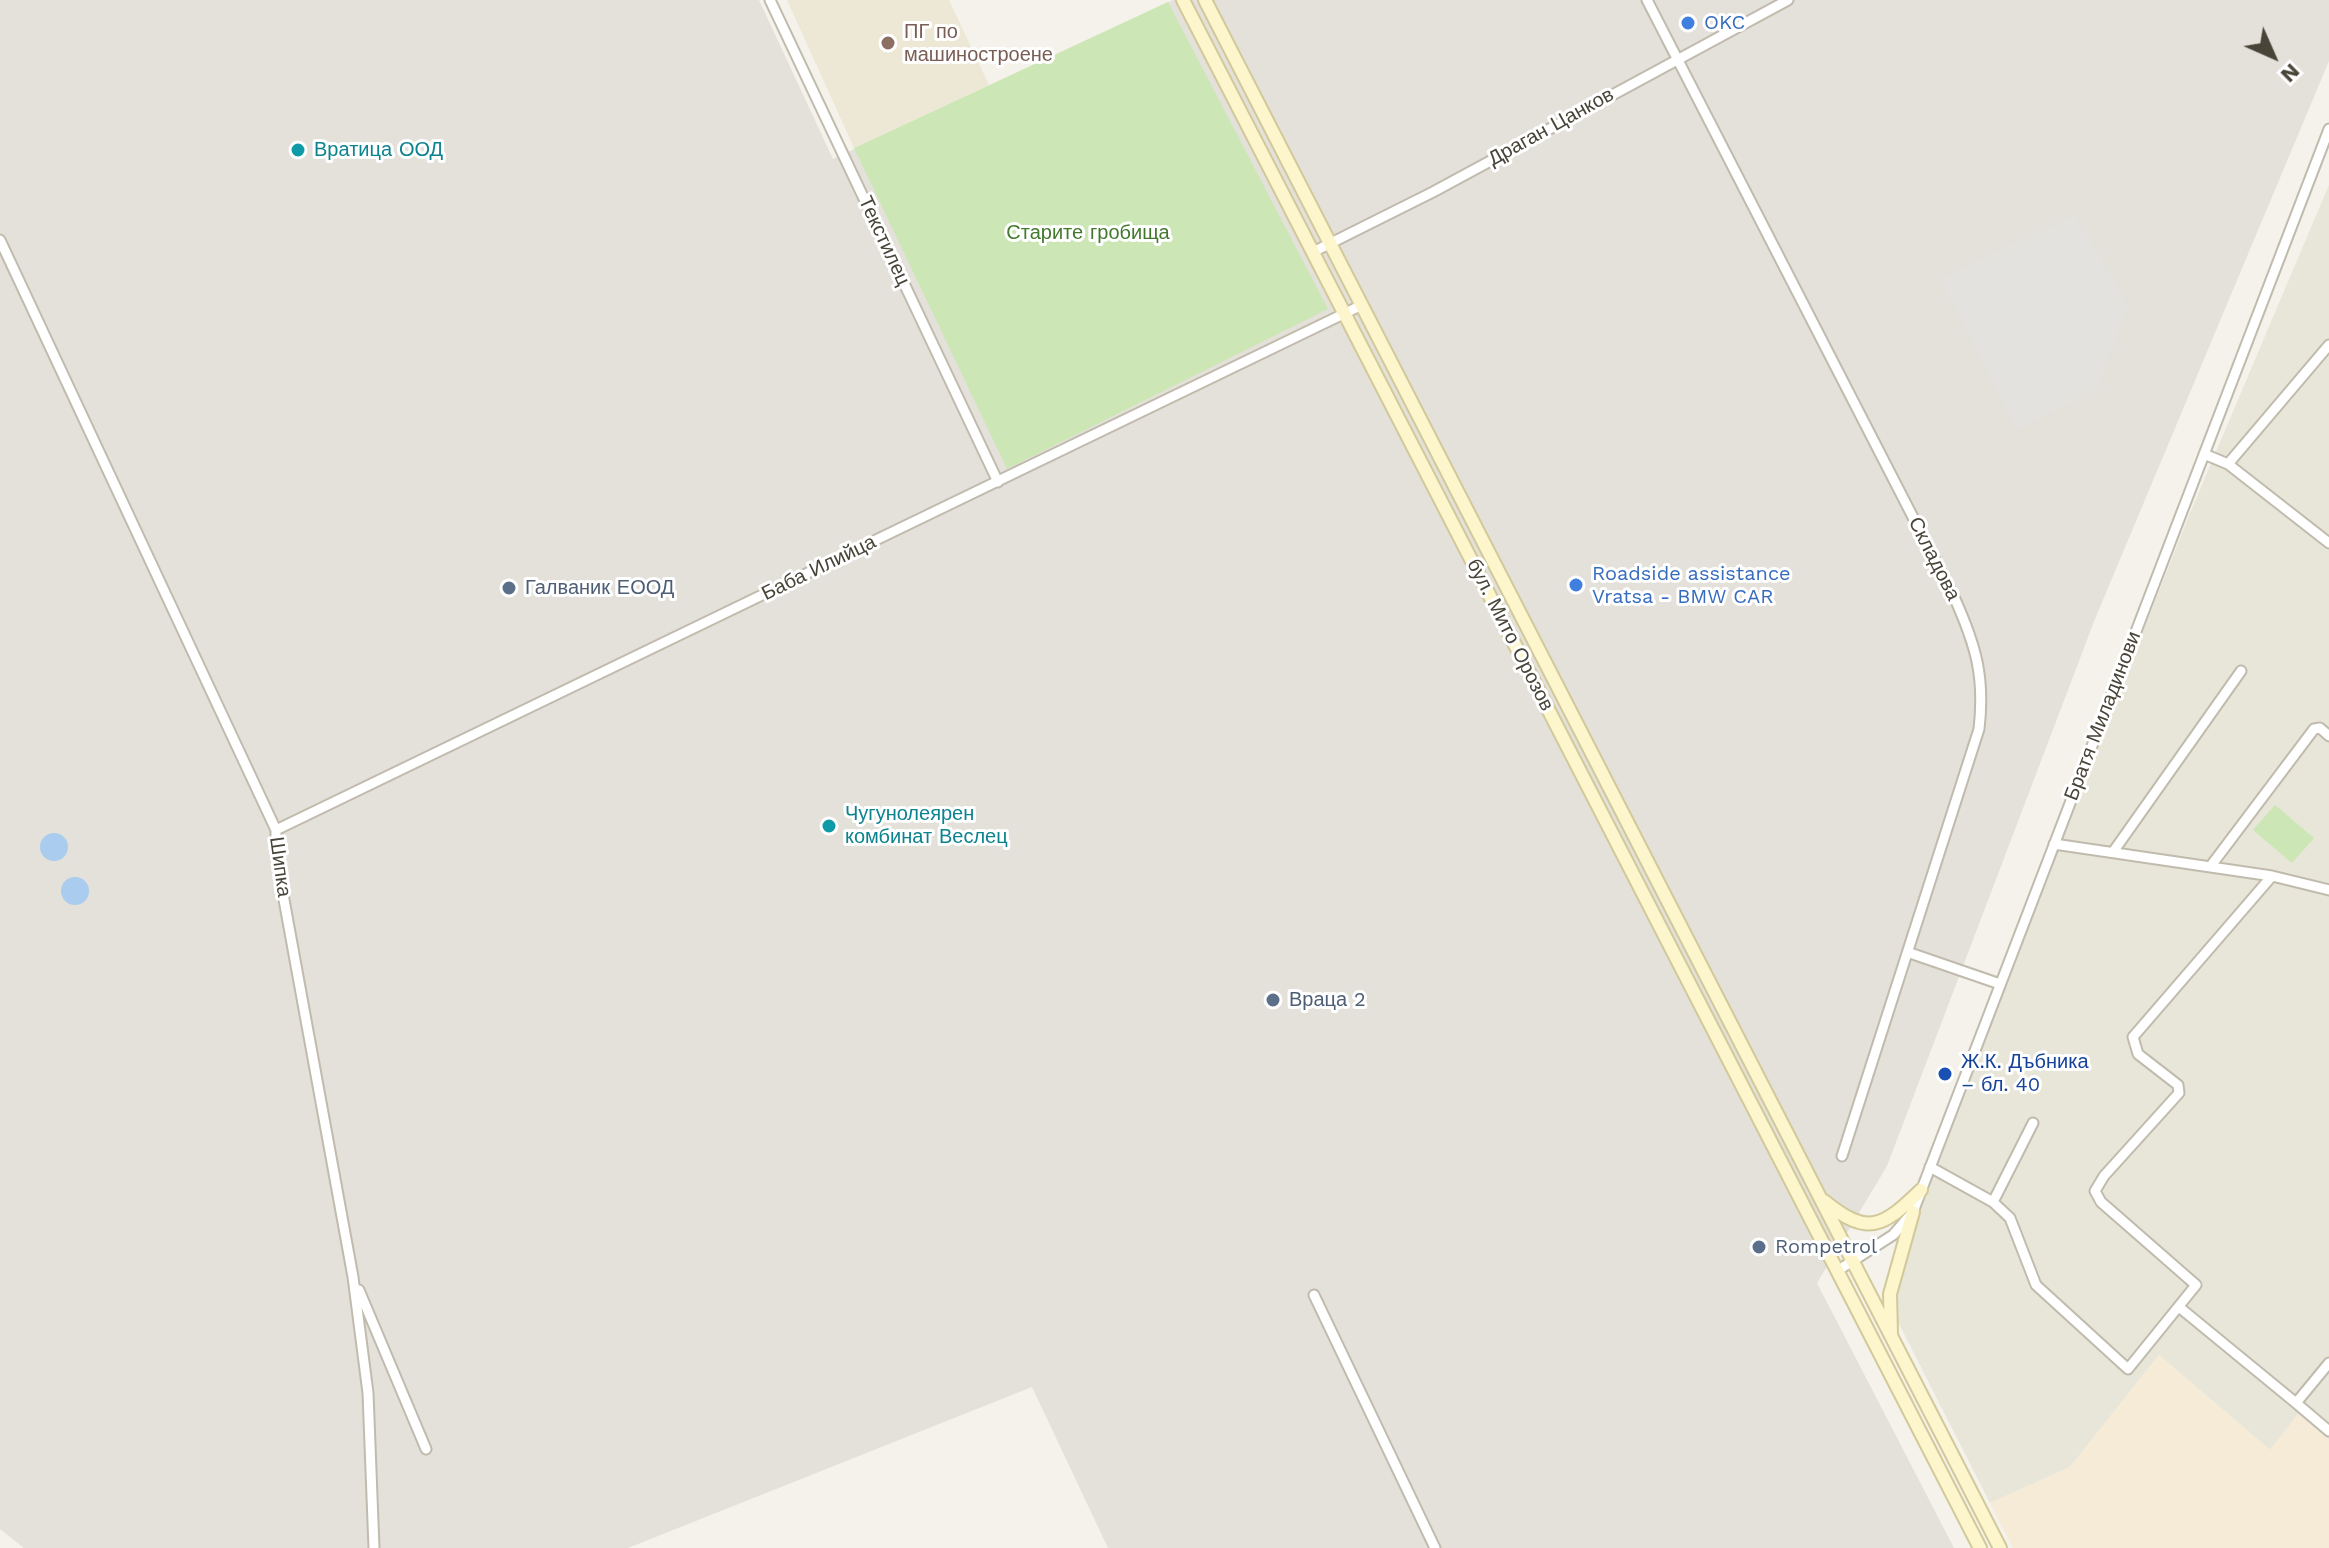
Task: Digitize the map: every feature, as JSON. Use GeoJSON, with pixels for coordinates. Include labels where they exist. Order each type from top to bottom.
{"type":"FeatureCollection","features":[{"type":"Feature","properties":{"kind":"main road","name":"бул. Мито Орозов"},"geometry":{"type":"LineString","coordinates":[[1183,0],[1980,1548]]}},
{"type":"Feature","properties":{"kind":"main road","name":"бул. Мито Орозов"},"geometry":{"type":"LineString","coordinates":[[1205,0],[2000,1548]]}},
{"type":"Feature","properties":{"kind":"main road"},"geometry":{"type":"LineString","coordinates":[[1819,1197],[1854,1222],[1874,1224],[1895,1215],[1921,1190]]}},
{"type":"Feature","properties":{"kind":"main road"},"geometry":{"type":"LineString","coordinates":[[1891,1337],[1890,1294],[1913,1212]]}},
{"type":"Feature","properties":{"kind":"street","name":"Текстилец"},"geometry":{"type":"LineString","coordinates":[[770,0],[998,482]]}},
{"type":"Feature","properties":{"kind":"street","name":"Складова"},"geometry":{"type":"LineString","coordinates":[[1647,0],[1955,599],[1975,645],[1982,700],[1979,729],[1910,953],[1842,1156]]}},
{"type":"Feature","properties":{"kind":"street","name":"Драган Цанков"},"geometry":{"type":"LineString","coordinates":[[1313,252],[1433,192],[1788,0]]}},
{"type":"Feature","properties":{"kind":"street","name":"Братя Миладинови"},"geometry":{"type":"LineString","coordinates":[[1837,1271],[1893,1235],[1913,1212],[2329,129]]}},
{"type":"Feature","properties":{"kind":"street","name":"Шипка"},"geometry":{"type":"LineString","coordinates":[[0,240],[276,830],[279,871],[353,1277],[368,1393],[374,1548]]}},
{"type":"Feature","properties":{"kind":"street","name":"Баба Илийца"},"geometry":{"type":"LineString","coordinates":[[276,830],[1362,305]]}},
{"type":"Feature","properties":{"kind":"street"},"geometry":{"type":"LineString","coordinates":[[2228,464],[2329,345]]}},
{"type":"Feature","properties":{"kind":"street"},"geometry":{"type":"LineString","coordinates":[[2204,454],[2228,464],[2329,543]]}},
{"type":"Feature","properties":{"kind":"street"},"geometry":{"type":"LineString","coordinates":[[2113,852],[2241,671]]}},
{"type":"Feature","properties":{"kind":"street"},"geometry":{"type":"LineString","coordinates":[[2210,867],[2314,729],[2320,728],[2329,736]]}},
{"type":"Feature","properties":{"kind":"street"},"geometry":{"type":"LineString","coordinates":[[2054,844],[2272,876],[2329,890]]}},
{"type":"Feature","properties":{"kind":"street"},"geometry":{"type":"LineString","coordinates":[[1930,1167],[1993,1202],[2010,1218],[2036,1285],[2128,1369],[2196,1285],[2101,1202],[2095,1191],[2104,1176],[2179,1093],[2178,1085],[2138,1054],[2133,1037],[2272,876]]}},
{"type":"Feature","properties":{"kind":"street"},"geometry":{"type":"LineString","coordinates":[[1910,953],[2000,984]]}},
{"type":"Feature","properties":{"kind":"street"},"geometry":{"type":"LineString","coordinates":[[1993,1202],[2033,1123]]}},
{"type":"Feature","properties":{"kind":"street"},"geometry":{"type":"LineString","coordinates":[[353,1277],[426,1449]]}},
{"type":"Feature","properties":{"kind":"street"},"geometry":{"type":"LineString","coordinates":[[1314,1295],[1435,1548]]}},
{"type":"Feature","properties":{"kind":"street"},"geometry":{"type":"LineString","coordinates":[[2179,1307],[2329,1431]]}},
{"type":"Feature","properties":{"kind":"street"},"geometry":{"type":"LineString","coordinates":[[2296,1403],[2329,1363]]}},
{"type":"Feature","properties":{"kind":"shaded area"},"geometry":{"type":"Polygon","coordinates":[[[0,0],[759,0],[833,159],[1173,0],[2329,0],[2329,61],[2095,619],[1887,1166],[1817,1283],[1954,1548],[1108,1548],[1032,1387],[628,1548],[24,1548],[0,1529],[0,0]]]}},
{"type":"Feature","properties":{"kind":"shaded area","name":"ПГ по машиностроене"},"geometry":{"type":"Polygon","coordinates":[[[787,0],[949,0],[989,85],[854,148],[787,0]]]}},
{"type":"Feature","properties":{"kind":"shaded area"},"geometry":{"type":"Polygon","coordinates":[[[2329,185],[2329,1440],[2298,1414],[2270,1450],[2159,1355],[2070,1467],[1990,1503],[1891,1308],[1913,1212],[2190,513],[2329,185]]]}},
{"type":"Feature","properties":{"kind":"shaded area"},"geometry":{"type":"Polygon","coordinates":[[[2075,215],[2128,305],[2097,387],[2017,430],[1941,280],[2075,215]]]}},
{"type":"Feature","properties":{"kind":"shaded area"},"geometry":{"type":"Polygon","coordinates":[[[2159,1355],[2270,1450],[2298,1414],[2329,1440],[2329,1548],[2013,1548],[1990,1503],[2070,1467],[2159,1355]]]}},
{"type":"Feature","properties":{"kind":"green space","name":"Старите гробища"},"geometry":{"type":"Polygon","coordinates":[[[1168,2],[1328,309],[1007,469],[854,148],[1168,2]]]}},
{"type":"Feature","properties":{"kind":"green space"},"geometry":{"type":"Polygon","coordinates":[[[2275,805],[2314,838],[2292,863],[2253,830],[2275,805]]]}},
{"type":"Feature","properties":{"kind":"water"},"geometry":{"type":"Polygon","coordinates":[[[54,833],[64,837],[68,847],[64,857],[54,861],[44,857],[40,847],[44,837],[54,833]]]}},
{"type":"Feature","properties":{"kind":"water"},"geometry":{"type":"Polygon","coordinates":[[[75,877],[85,881],[89,891],[85,901],[75,905],[65,901],[61,891],[65,881],[75,877]]]}},
{"type":"Feature","properties":{"kind":"place","name":"OKC"},"geometry":{"type":"Point","coordinates":[1688,23]}},
{"type":"Feature","properties":{"kind":"place","name":"ПГ по машиностроене"},"geometry":{"type":"Point","coordinates":[888,43]}},
{"type":"Feature","properties":{"kind":"place","name":"Вратица ООД"},"geometry":{"type":"Point","coordinates":[298,150]}},
{"type":"Feature","properties":{"kind":"place","name":"Roadside assistance Vratsa - BMW CAR"},"geometry":{"type":"Point","coordinates":[1576,585]}},
{"type":"Feature","properties":{"kind":"place","name":"Галваник ЕООД"},"geometry":{"type":"Point","coordinates":[509,588]}},
{"type":"Feature","properties":{"kind":"place","name":"Чугунолеярен комбинат Веслец"},"geometry":{"type":"Point","coordinates":[829,826]}},
{"type":"Feature","properties":{"kind":"place","name":"Враца 2"},"geometry":{"type":"Point","coordinates":[1273,1000]}},
{"type":"Feature","properties":{"kind":"place","name":"Ж.К. Дъбника – бл. 40"},"geometry":{"type":"Point","coordinates":[1945,1074]}},
{"type":"Feature","properties":{"kind":"place","name":"Rompetrol"},"geometry":{"type":"Point","coordinates":[1759,1247]}}]}
